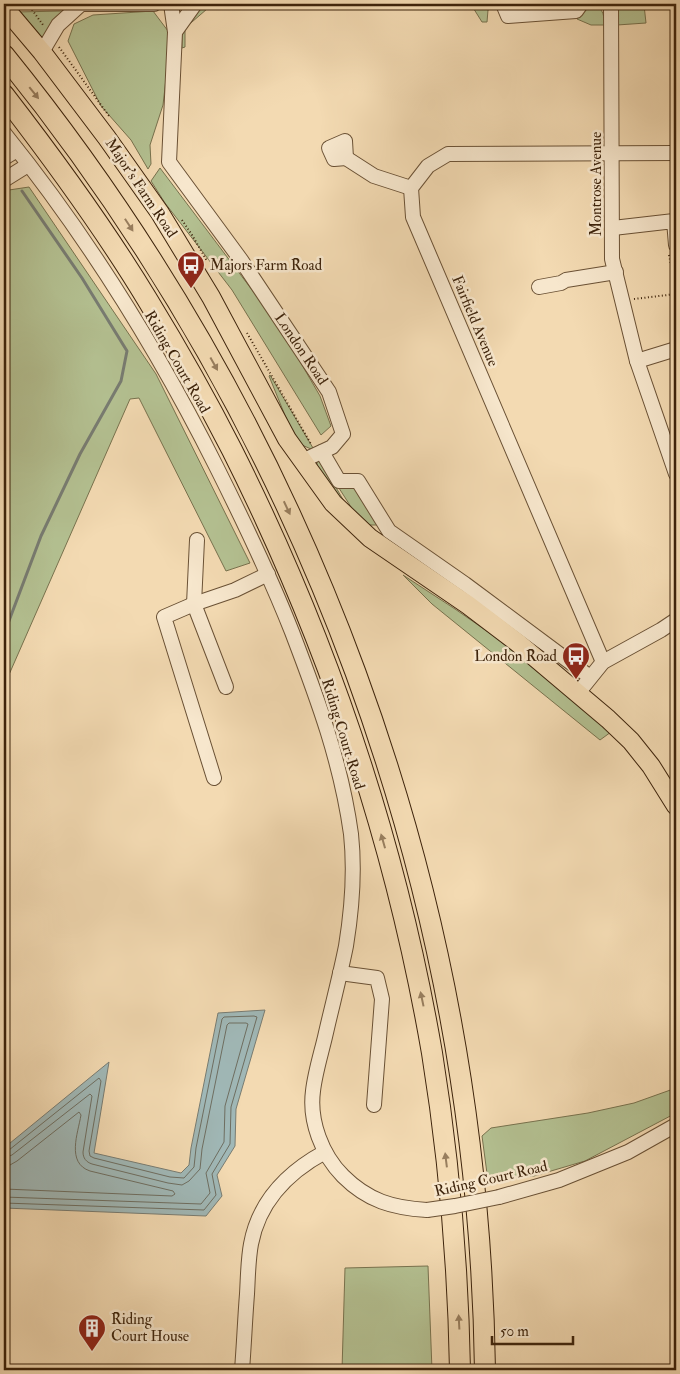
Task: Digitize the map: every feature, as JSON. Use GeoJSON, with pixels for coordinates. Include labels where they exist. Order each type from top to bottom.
{"type":"FeatureCollection","features":[{"type":"Feature","properties":{"kind":"highway"},"geometry":{"type":"LineString","coordinates":[[4,55],[51,114],[115,202],[165,280],[211,358],[251,432],[284,500],[330,604],[352,662],[386,761],[408,834],[448,1002],[458,1056],[472,1162],[484,1314],[485,1370]]}},
{"type":"Feature","properties":{"kind":"highway"},"geometry":{"type":"LineString","coordinates":[[4,95],[102,228],[146,298],[196,384],[232,450],[266,522],[328,670],[362,768],[395,882],[424,1009],[434,1065],[448,1175],[457,1280],[460,1370]]}},
{"type":"Feature","properties":{"kind":"main road","name":"Major's Farm Road"},"geometry":{"type":"LineString","coordinates":[[4,6],[42,52],[107,138],[160,213],[211,297],[287,439],[302,461]]}},
{"type":"Feature","properties":{"kind":"main road"},"geometry":{"type":"LineString","coordinates":[[302,461],[333,503],[370,538],[518,643],[608,719],[651,766],[675,802]]}},
{"type":"Feature","properties":{"kind":"street"},"geometry":{"type":"LineString","coordinates":[[4,6],[12,4]]}},
{"type":"Feature","properties":{"kind":"street"},"geometry":{"type":"LineString","coordinates":[[42,52],[58,25],[74,4],[154,4]]}},
{"type":"Feature","properties":{"kind":"street","name":"London Road"},"geometry":{"type":"LineString","coordinates":[[171,4],[175,32],[168,162],[241,260],[329,392],[343,434],[332,447],[302,461]]}},
{"type":"Feature","properties":{"kind":"street"},"geometry":{"type":"LineString","coordinates":[[175,32],[195,4]]}},
{"type":"Feature","properties":{"kind":"street"},"geometry":{"type":"LineString","coordinates":[[503,4],[508,16],[576,11],[581,4]]}},
{"type":"Feature","properties":{"kind":"street","name":"Montrose Avenue"},"geometry":{"type":"LineString","coordinates":[[611,4],[612,259],[637,361],[676,474]]}},
{"type":"Feature","properties":{"kind":"street","name":"Riding Court Road"},"geometry":{"type":"LineString","coordinates":[[4,133],[61,209],[109,279],[158,358],[198,430],[268,574],[326,723],[338,766],[352,847],[351,915],[340,973],[312,1093],[313,1113],[317,1132],[325,1152],[336,1169],[352,1185],[370,1197],[389,1205],[406,1209],[427,1210],[499,1197],[559,1180],[628,1152],[676,1125]]}},
{"type":"Feature","properties":{"kind":"street"},"geometry":{"type":"LineString","coordinates":[[4,158],[17,150]]}},
{"type":"Feature","properties":{"kind":"street"},"geometry":{"type":"LineString","coordinates":[[346,158],[374,176],[411,188],[428,166],[448,154],[676,153]]}},
{"type":"Feature","properties":{"kind":"street"},"geometry":{"type":"LineString","coordinates":[[4,180],[28,165]]}},
{"type":"Feature","properties":{"kind":"street","name":"Fairfield Avenue"},"geometry":{"type":"LineString","coordinates":[[411,188],[413,217],[603,662]]}},
{"type":"Feature","properties":{"kind":"street"},"geometry":{"type":"LineString","coordinates":[[613,228],[674,221],[676,245]]}},
{"type":"Feature","properties":{"kind":"street"},"geometry":{"type":"LineString","coordinates":[[539,287],[561,283],[566,280],[616,272]]}},
{"type":"Feature","properties":{"kind":"street"},"geometry":{"type":"LineString","coordinates":[[637,361],[676,349]]}},
{"type":"Feature","properties":{"kind":"street"},"geometry":{"type":"LineString","coordinates":[[322,452],[339,481],[358,481],[389,531],[465,584],[590,677]]}},
{"type":"Feature","properties":{"kind":"street"},"geometry":{"type":"LineString","coordinates":[[197,540],[194,604],[226,686]]}},
{"type":"Feature","properties":{"kind":"street"},"geometry":{"type":"LineString","coordinates":[[214,778],[164,617],[235,590],[268,574]]}},
{"type":"Feature","properties":{"kind":"street"},"geometry":{"type":"LineString","coordinates":[[578,693],[603,662],[676,620]]}},
{"type":"Feature","properties":{"kind":"street"},"geometry":{"type":"LineString","coordinates":[[340,973],[377,978],[382,1000],[374,1105]]}},
{"type":"Feature","properties":{"kind":"street"},"geometry":{"type":"LineString","coordinates":[[242,1370],[251,1244],[257,1223],[266,1204],[281,1184],[325,1152]]}},
{"type":"Feature","properties":{"kind":"path"},"geometry":{"type":"LineString","coordinates":[[676,245],[669,255],[676,289]]}},
{"type":"Feature","properties":{"kind":"path"},"geometry":{"type":"LineString","coordinates":[[623,300],[676,294]]}},
{"type":"Feature","properties":{"kind":"green space"},"geometry":{"type":"Polygon","coordinates":[[[494,4],[500,9],[492,8],[488,10],[487,22],[482,22],[472,6],[494,4]]]}},
{"type":"Feature","properties":{"kind":"green space"},"geometry":{"type":"Polygon","coordinates":[[[589,4],[601,11],[604,16],[605,25],[591,25],[577,19],[589,4]]]}},
{"type":"Feature","properties":{"kind":"green space"},"geometry":{"type":"Polygon","coordinates":[[[625,4],[644,5],[646,23],[617,25],[615,14],[625,4]]]}},
{"type":"Feature","properties":{"kind":"green space"},"geometry":{"type":"Polygon","coordinates":[[[207,6],[207,9],[186,27],[199,8],[207,6]]]}},
{"type":"Feature","properties":{"kind":"green space"},"geometry":{"type":"Polygon","coordinates":[[[65,11],[42,41],[14,12],[65,11]]]}},
{"type":"Feature","properties":{"kind":"green space"},"geometry":{"type":"Polygon","coordinates":[[[153,11],[171,35],[163,105],[150,145],[151,164],[148,169],[131,140],[101,106],[68,41],[74,24],[93,15],[153,11]]]}},
{"type":"Feature","properties":{"kind":"green space"},"geometry":{"type":"Polygon","coordinates":[[[185,29],[185,47],[182,48],[182,33],[185,29]]]}},
{"type":"Feature","properties":{"kind":"green space"},"geometry":{"type":"Polygon","coordinates":[[[160,168],[280,327],[320,396],[331,426],[321,435],[232,290],[165,203],[151,181],[160,168]]]}},
{"type":"Feature","properties":{"kind":"green space"},"geometry":{"type":"Polygon","coordinates":[[[29,187],[156,374],[250,563],[226,571],[139,398],[130,399],[4,686],[4,193],[9,190],[29,187]]]}},
{"type":"Feature","properties":{"kind":"green space"},"geometry":{"type":"Polygon","coordinates":[[[270,375],[313,448],[302,445],[293,435],[270,375]]]}},
{"type":"Feature","properties":{"kind":"green space"},"geometry":{"type":"Polygon","coordinates":[[[320,460],[344,504],[317,471],[317,461],[320,460]]]}},
{"type":"Feature","properties":{"kind":"green space"},"geometry":{"type":"Polygon","coordinates":[[[352,484],[377,525],[369,525],[353,510],[337,485],[352,484]]]}},
{"type":"Feature","properties":{"kind":"green space"},"geometry":{"type":"Polygon","coordinates":[[[403,575],[494,636],[611,732],[600,740],[432,604],[403,575]]]}},
{"type":"Feature","properties":{"kind":"green space"},"geometry":{"type":"Polygon","coordinates":[[[676,1088],[676,1113],[585,1161],[534,1176],[488,1181],[482,1136],[491,1128],[588,1113],[634,1103],[676,1088]]]}},
{"type":"Feature","properties":{"kind":"green space"},"geometry":{"type":"Polygon","coordinates":[[[428,1266],[432,1370],[342,1370],[345,1268],[428,1266]]]}},
{"type":"Feature","properties":{"kind":"water"},"geometry":{"type":"Polygon","coordinates":[[[265,1010],[236,1109],[235,1146],[217,1175],[222,1196],[206,1216],[4,1208],[4,1148],[109,1062],[94,1153],[181,1173],[189,1165],[218,1013],[265,1010]]]}},
{"type":"Feature","properties":{"kind":"waterway"},"geometry":{"type":"LineString","coordinates":[[4,634],[41,536],[80,454],[121,381],[127,351],[82,278],[22,191]]}},
{"type":"Feature","properties":{"kind":"place","name":"Majors Farm Road"},"geometry":{"type":"Point","coordinates":[191,289]}},
{"type":"Feature","properties":{"kind":"place","name":"London Road"},"geometry":{"type":"Point","coordinates":[576,680]}},
{"type":"Feature","properties":{"kind":"place","name":"Riding Court House"},"geometry":{"type":"Point","coordinates":[92,1352]}}]}
